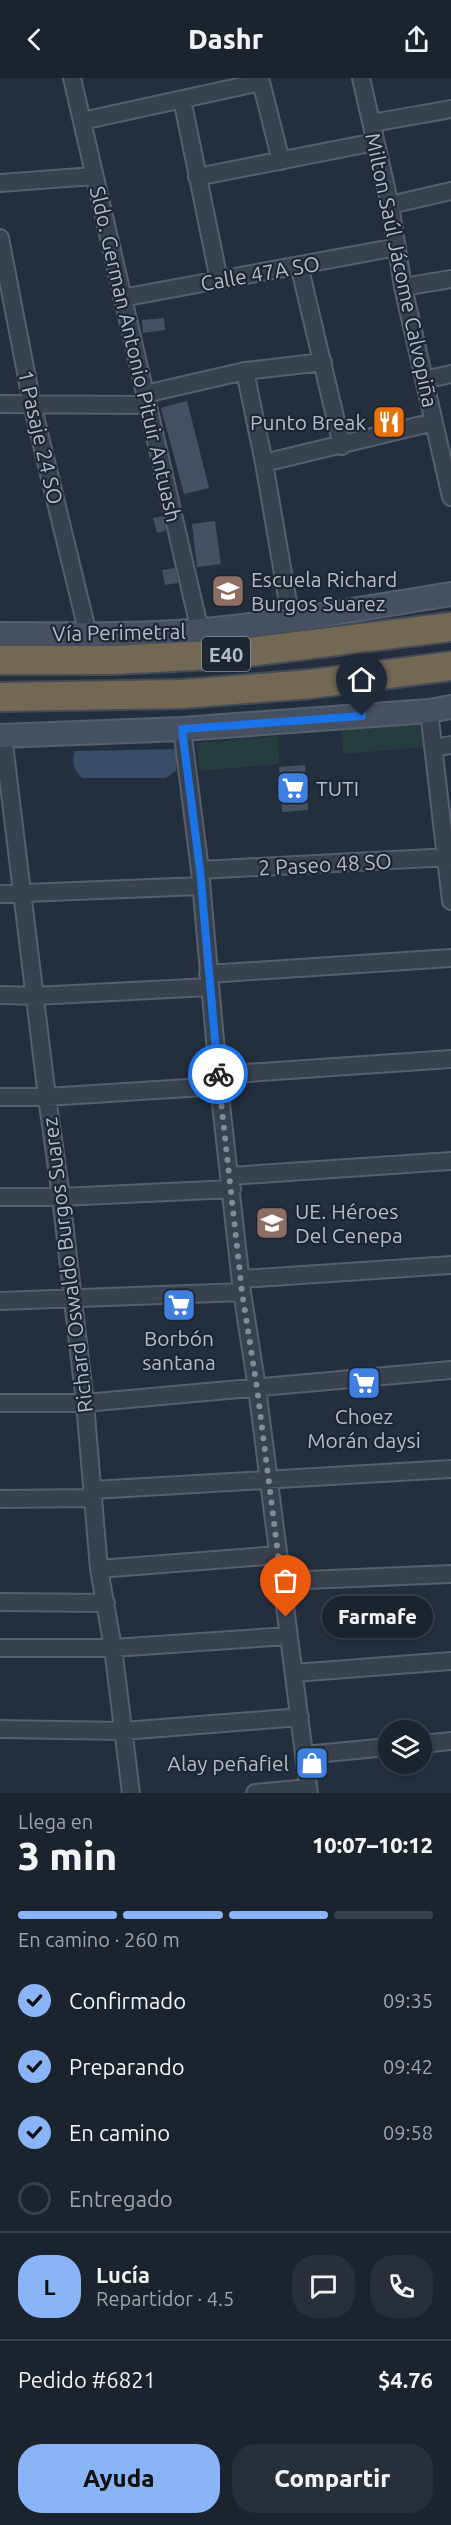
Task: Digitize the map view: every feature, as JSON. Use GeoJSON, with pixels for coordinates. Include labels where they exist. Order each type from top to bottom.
{"type":"FeatureCollection","features":[{"type":"Feature","properties":{"kind":"highway","name":"Vía Perimetral"},"geometry":{"type":"LineString","coordinates":[[0,660],[113,660],[232,654],[451,627]]}},
{"type":"Feature","properties":{"kind":"highway","name":"E40"},"geometry":{"type":"LineString","coordinates":[[0,697],[182,694],[310,684],[451,666]]}},
{"type":"Feature","properties":{"kind":"street","name":"Sldo. German Antonio Pituir Antuash"},"geometry":{"type":"LineString","coordinates":[[72,78],[200,631]]}},
{"type":"Feature","properties":{"kind":"street","name":"Milton Saúl Jácome Calvopiña"},"geometry":{"type":"LineString","coordinates":[[361,78],[390,205],[403,287],[451,497]]}},
{"type":"Feature","properties":{"kind":"street"},"geometry":{"type":"LineString","coordinates":[[82,121],[261,80],[281,161]]}},
{"type":"Feature","properties":{"kind":"street"},"geometry":{"type":"LineString","coordinates":[[182,99],[219,280]]}},
{"type":"Feature","properties":{"kind":"street"},"geometry":{"type":"LineString","coordinates":[[372,123],[451,109]]}},
{"type":"Feature","properties":{"kind":"street"},"geometry":{"type":"LineString","coordinates":[[198,177],[375,142]]}},
{"type":"Feature","properties":{"kind":"street"},"geometry":{"type":"LineString","coordinates":[[0,183],[94,176]]}},
{"type":"Feature","properties":{"kind":"street"},"geometry":{"type":"LineString","coordinates":[[390,205],[451,191]]}},
{"type":"Feature","properties":{"kind":"street","name":"1 Pasaje 24 SO"},"geometry":{"type":"LineString","coordinates":[[0,238],[32,404],[88,634]]}},
{"type":"Feature","properties":{"kind":"street","name":"Calle 47A SO"},"geometry":{"type":"LineString","coordinates":[[122,298],[397,248]]}},
{"type":"Feature","properties":{"kind":"street"},"geometry":{"type":"LineString","coordinates":[[299,265],[342,446]]}},
{"type":"Feature","properties":{"kind":"street"},"geometry":{"type":"LineString","coordinates":[[403,287],[451,279]]}},
{"type":"Feature","properties":{"kind":"street"},"geometry":{"type":"LineString","coordinates":[[0,404],[146,400],[245,371],[323,362]]}},
{"type":"Feature","properties":{"kind":"street"},"geometry":{"type":"LineString","coordinates":[[245,371],[264,463],[291,620]]}},
{"type":"Feature","properties":{"kind":"street"},"geometry":{"type":"LineString","coordinates":[[424,380],[451,374]]}},
{"type":"Feature","properties":{"kind":"street"},"geometry":{"type":"LineString","coordinates":[[264,463],[434,422]]}},
{"type":"Feature","properties":{"kind":"street","name":"Vía Perimetral"},"geometry":{"type":"LineString","coordinates":[[0,634],[200,631],[291,620],[451,594]]}},
{"type":"Feature","properties":{"kind":"street"},"geometry":{"type":"LineString","coordinates":[[2,736],[182,729],[440,709],[434,748],[451,901]]}},
{"type":"Feature","properties":{"kind":"street"},"geometry":{"type":"LineString","coordinates":[[182,729],[200,878],[242,1286],[283,1581],[309,1791],[255,1793]]}},
{"type":"Feature","properties":{"kind":"street","name":"Richard Oswaldo Burgos Suarez"},"geometry":{"type":"LineString","coordinates":[[2,736],[85,1403],[99,1569],[113,1648],[131,1793]]}},
{"type":"Feature","properties":{"kind":"street"},"geometry":{"type":"LineString","coordinates":[[434,748],[451,745]]}},
{"type":"Feature","properties":{"kind":"street","name":"2 Paseo 48 SO"},"geometry":{"type":"LineString","coordinates":[[0,894],[23,894],[448,858]]}},
{"type":"Feature","properties":{"kind":"street"},"geometry":{"type":"LineString","coordinates":[[0,995],[35,996],[451,958]]}},
{"type":"Feature","properties":{"kind":"street"},"geometry":{"type":"LineString","coordinates":[[0,1097],[47,1096],[451,1059]]}},
{"type":"Feature","properties":{"kind":"street"},"geometry":{"type":"LineString","coordinates":[[0,1197],[61,1197],[451,1161]]}},
{"type":"Feature","properties":{"kind":"street"},"geometry":{"type":"LineString","coordinates":[[0,1301],[72,1300],[451,1265]]}},
{"type":"Feature","properties":{"kind":"street"},"geometry":{"type":"LineString","coordinates":[[0,1403],[85,1403],[451,1371]]}},
{"type":"Feature","properties":{"kind":"street"},"geometry":{"type":"LineString","coordinates":[[0,1499],[93,1494],[269,1479],[451,1469]]}},
{"type":"Feature","properties":{"kind":"street"},"geometry":{"type":"LineString","coordinates":[[99,1569],[278,1555]]}},
{"type":"Feature","properties":{"kind":"street"},"geometry":{"type":"LineString","coordinates":[[283,1581],[451,1574]]}},
{"type":"Feature","properties":{"kind":"street"},"geometry":{"type":"LineString","coordinates":[[0,1602],[106,1603]]}},
{"type":"Feature","properties":{"kind":"street"},"geometry":{"type":"LineString","coordinates":[[0,1648],[113,1648],[288,1636]]}},
{"type":"Feature","properties":{"kind":"street"},"geometry":{"type":"LineString","coordinates":[[294,1673],[451,1661]]}},
{"type":"Feature","properties":{"kind":"street"},"geometry":{"type":"LineString","coordinates":[[0,1730],[124,1731],[300,1717]]}},
{"type":"Feature","properties":{"kind":"street"},"geometry":{"type":"LineString","coordinates":[[432,1743],[451,1741]]}},
{"type":"Feature","properties":{"kind":"street"},"geometry":{"type":"LineString","coordinates":[[304,1755],[378,1748]]}},
{"type":"Feature","properties":{"kind":"green space"},"geometry":{"type":"Polygon","coordinates":[[[423,721],[426,747],[343,754],[341,728],[423,721]]]}},
{"type":"Feature","properties":{"kind":"green space"},"geometry":{"type":"Polygon","coordinates":[[[277,736],[280,764],[199,771],[197,743],[277,736]]]}},
{"type":"Feature","properties":{"kind":"water"},"geometry":{"type":"Polygon","coordinates":[[[176,749],[176,771],[166,778],[82,778],[73,762],[75,751],[176,749]]]}},
{"type":"Feature","properties":{"kind":"building"},"geometry":{"type":"Polygon","coordinates":[[[164,318],[165,330],[143,333],[142,320],[164,318]]]}},
{"type":"Feature","properties":{"kind":"building"},"geometry":{"type":"Polygon","coordinates":[[[187,401],[209,488],[184,494],[161,408],[187,401]]]}},
{"type":"Feature","properties":{"kind":"building"},"geometry":{"type":"Polygon","coordinates":[[[163,516],[166,531],[157,533],[153,518],[163,516]]]}},
{"type":"Feature","properties":{"kind":"building"},"geometry":{"type":"Polygon","coordinates":[[[215,521],[221,564],[197,567],[192,524],[215,521]]]}},
{"type":"Feature","properties":{"kind":"building"},"geometry":{"type":"Polygon","coordinates":[[[175,568],[178,583],[165,585],[162,570],[175,568]]]}},
{"type":"Feature","properties":{"kind":"building","name":"TUTI"},"geometry":{"type":"Polygon","coordinates":[[[305,765],[308,810],[282,812],[279,767],[305,765]]]}},
{"type":"Feature","properties":{"kind":"way so far"},"geometry":{"type":"LineString","coordinates":[[218,1074],[242,1292],[257,1388],[286,1617]]}},
{"type":"Feature","properties":{"kind":"place","name":"Punto Break"},"geometry":{"type":"Point","coordinates":[389,422]}},
{"type":"Feature","properties":{"kind":"place","name":"Escuela Richard Burgos Suarez"},"geometry":{"type":"Point","coordinates":[228,591]}},
{"type":"Feature","properties":{"kind":"place","name":"TUTI"},"geometry":{"type":"Point","coordinates":[293,788]}},
{"type":"Feature","properties":{"kind":"place","name":"UE. Héroes Del Cenepa"},"geometry":{"type":"Point","coordinates":[272,1223]}},
{"type":"Feature","properties":{"kind":"place","name":"Borbón santana"},"geometry":{"type":"Point","coordinates":[179,1305]}},
{"type":"Feature","properties":{"kind":"place","name":"Choez Morán daysi"},"geometry":{"type":"Point","coordinates":[364,1383]}},
{"type":"Feature","properties":{"kind":"place","name":"Farmafe"},"geometry":{"type":"Point","coordinates":[286,1617]}},
{"type":"Feature","properties":{"kind":"place","name":"Alay peñafiel"},"geometry":{"type":"Point","coordinates":[312,1763]}},
{"type":"Feature","properties":{"kind":"route"},"geometry":{"type":"LineString","coordinates":[[218,1074],[200,870],[182,729],[362,716]]}}]}
